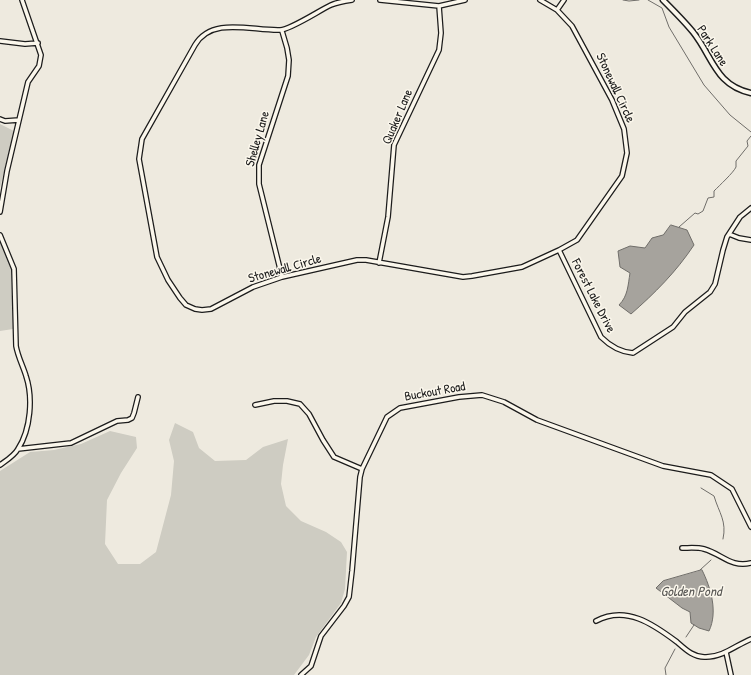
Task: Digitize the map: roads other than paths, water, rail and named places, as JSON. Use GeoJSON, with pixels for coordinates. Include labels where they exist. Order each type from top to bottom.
{"type":"FeatureCollection","features":[{"type":"Feature","properties":{"kind":"street"},"geometry":{"type":"LineString","coordinates":[[0,212],[7,171],[28,82],[39,66],[41,55],[22,0]]}},
{"type":"Feature","properties":{"kind":"street"},"geometry":{"type":"LineString","coordinates":[[282,31],[331,5],[352,0]]}},
{"type":"Feature","properties":{"kind":"street"},"geometry":{"type":"LineString","coordinates":[[380,0],[439,6],[465,0]]}},
{"type":"Feature","properties":{"kind":"street","name":"Stonewall Circle"},"geometry":{"type":"LineString","coordinates":[[282,31],[226,27],[210,30],[204,34],[195,45],[142,139],[139,159],[157,257],[168,280],[186,305],[195,309],[211,309],[253,287],[282,277],[357,260],[366,260],[455,276],[472,276],[522,267],[577,240],[622,176],[627,153],[624,129],[612,100],[572,26],[558,10],[540,0]]}},
{"type":"Feature","properties":{"kind":"street"},"geometry":{"type":"LineString","coordinates":[[558,10],[564,0]]}},
{"type":"Feature","properties":{"kind":"street","name":"Park Lane"},"geometry":{"type":"LineString","coordinates":[[663,0],[692,32],[722,78],[734,87],[751,93]]}},
{"type":"Feature","properties":{"kind":"street","name":"Quaker Lane"},"geometry":{"type":"LineString","coordinates":[[379,263],[388,217],[394,145],[439,50],[441,33],[439,6]]}},
{"type":"Feature","properties":{"kind":"street","name":"Shelley Lane"},"geometry":{"type":"LineString","coordinates":[[282,31],[288,54],[288,76],[259,165],[258,175],[282,277]]}},
{"type":"Feature","properties":{"kind":"street"},"geometry":{"type":"LineString","coordinates":[[0,41],[25,44],[38,43]]}},
{"type":"Feature","properties":{"kind":"street"},"geometry":{"type":"LineString","coordinates":[[0,119],[5,121],[19,120]]}},
{"type":"Feature","properties":{"kind":"street","name":"Forest Lake Drive"},"geometry":{"type":"LineString","coordinates":[[559,250],[601,336],[607,343],[617,349],[633,354],[672,326],[684,312],[710,292],[715,284],[723,250],[729,234],[740,217],[751,208]]}},
{"type":"Feature","properties":{"kind":"street"},"geometry":{"type":"LineString","coordinates":[[729,234],[739,238],[751,240]]}},
{"type":"Feature","properties":{"kind":"street"},"geometry":{"type":"LineString","coordinates":[[0,235],[14,269],[16,346],[30,392],[28,421],[21,444],[14,455],[0,465]]}},
{"type":"Feature","properties":{"kind":"street","name":"Buckout Road"},"geometry":{"type":"LineString","coordinates":[[301,675],[311,666],[321,636],[349,597],[358,487],[362,469],[388,417],[400,408],[459,397],[482,395],[504,402],[537,420],[664,466],[711,475],[732,489],[751,527]]}},
{"type":"Feature","properties":{"kind":"street"},"geometry":{"type":"LineString","coordinates":[[18,449],[71,444],[117,422],[128,420],[132,418],[138,397]]}},
{"type":"Feature","properties":{"kind":"street"},"geometry":{"type":"LineString","coordinates":[[254,405],[274,401],[287,401],[300,404],[309,414],[334,457],[362,469]]}},
{"type":"Feature","properties":{"kind":"street"},"geometry":{"type":"LineString","coordinates":[[682,548],[703,549],[729,562],[743,565],[751,564]]}},
{"type":"Feature","properties":{"kind":"street"},"geometry":{"type":"LineString","coordinates":[[596,621],[604,616],[627,614],[633,616],[663,632],[688,651],[697,656],[706,658],[719,655],[751,639]]}},
{"type":"Feature","properties":{"kind":"street"},"geometry":{"type":"LineString","coordinates":[[726,652],[731,675]]}},
{"type":"Feature","properties":{"kind":"water"},"geometry":{"type":"Polygon","coordinates":[[[671,225],[687,230],[694,245],[665,282],[631,314],[619,305],[626,294],[630,273],[620,267],[618,251],[630,246],[645,248],[652,238],[663,235],[671,225]]]}},
{"type":"Feature","properties":{"kind":"water","name":"Golden Pond"},"geometry":{"type":"Polygon","coordinates":[[[702,570],[711,592],[713,608],[712,624],[709,631],[699,628],[691,623],[690,612],[682,608],[656,588],[663,581],[702,570]]]}},
{"type":"Feature","properties":{"kind":"waterway"},"geometry":{"type":"LineString","coordinates":[[623,0],[639,0]]}},
{"type":"Feature","properties":{"kind":"waterway"},"geometry":{"type":"LineString","coordinates":[[648,0],[662,8],[669,27],[704,85],[730,115],[751,132]]}},
{"type":"Feature","properties":{"kind":"waterway"},"geometry":{"type":"LineString","coordinates":[[679,227],[695,213],[698,214],[703,211],[708,198],[714,197],[714,191],[735,169],[736,161],[748,146],[747,141],[751,136]]}},
{"type":"Feature","properties":{"kind":"waterway"},"geometry":{"type":"LineString","coordinates":[[701,488],[714,496],[722,517],[724,527],[723,539]]}},
{"type":"Feature","properties":{"kind":"waterway"},"geometry":{"type":"LineString","coordinates":[[700,570],[711,560]]}},
{"type":"Feature","properties":{"kind":"waterway"},"geometry":{"type":"LineString","coordinates":[[686,637],[694,625]]}},
{"type":"Feature","properties":{"kind":"waterway"},"geometry":{"type":"LineString","coordinates":[[666,675],[665,668],[675,649]]}}]}
